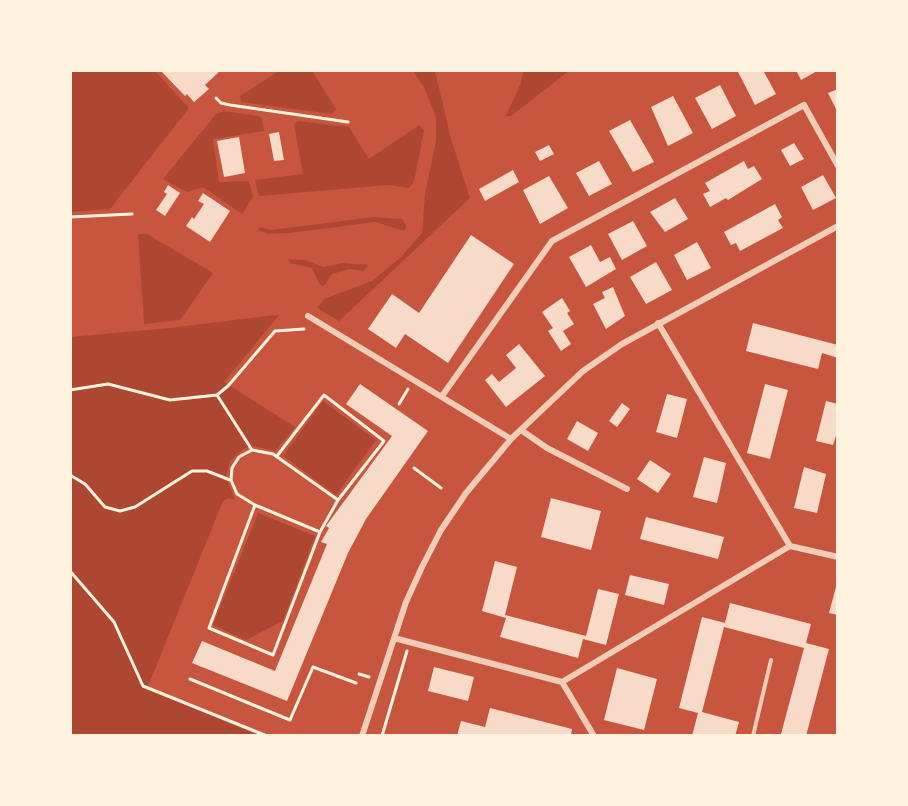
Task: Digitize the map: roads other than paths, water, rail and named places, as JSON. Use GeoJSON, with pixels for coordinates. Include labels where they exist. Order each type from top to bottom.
{"type":"FeatureCollection","features":[{"type":"Feature","properties":{"kind":"street"},"geometry":{"type":"LineString","coordinates":[[442,396],[552,241],[804,105],[837,166]]}},
{"type":"Feature","properties":{"kind":"street"},"geometry":{"type":"LineString","coordinates":[[362,735],[406,602],[441,530],[466,493],[511,439],[583,371],[658,323],[837,226]]}},
{"type":"Feature","properties":{"kind":"street"},"geometry":{"type":"LineString","coordinates":[[308,316],[511,439]]}},
{"type":"Feature","properties":{"kind":"street"},"geometry":{"type":"LineString","coordinates":[[658,323],[790,546]]}},
{"type":"Feature","properties":{"kind":"street"},"geometry":{"type":"LineString","coordinates":[[521,430],[547,448],[627,489]]}},
{"type":"Feature","properties":{"kind":"street"},"geometry":{"type":"LineString","coordinates":[[562,682],[790,546],[837,557]]}},
{"type":"Feature","properties":{"kind":"street"},"geometry":{"type":"LineString","coordinates":[[394,638],[562,682],[594,735]]}},
{"type":"Feature","properties":{"kind":"lane"},"geometry":{"type":"LineString","coordinates":[[753,735],[771,660]]}}]}
